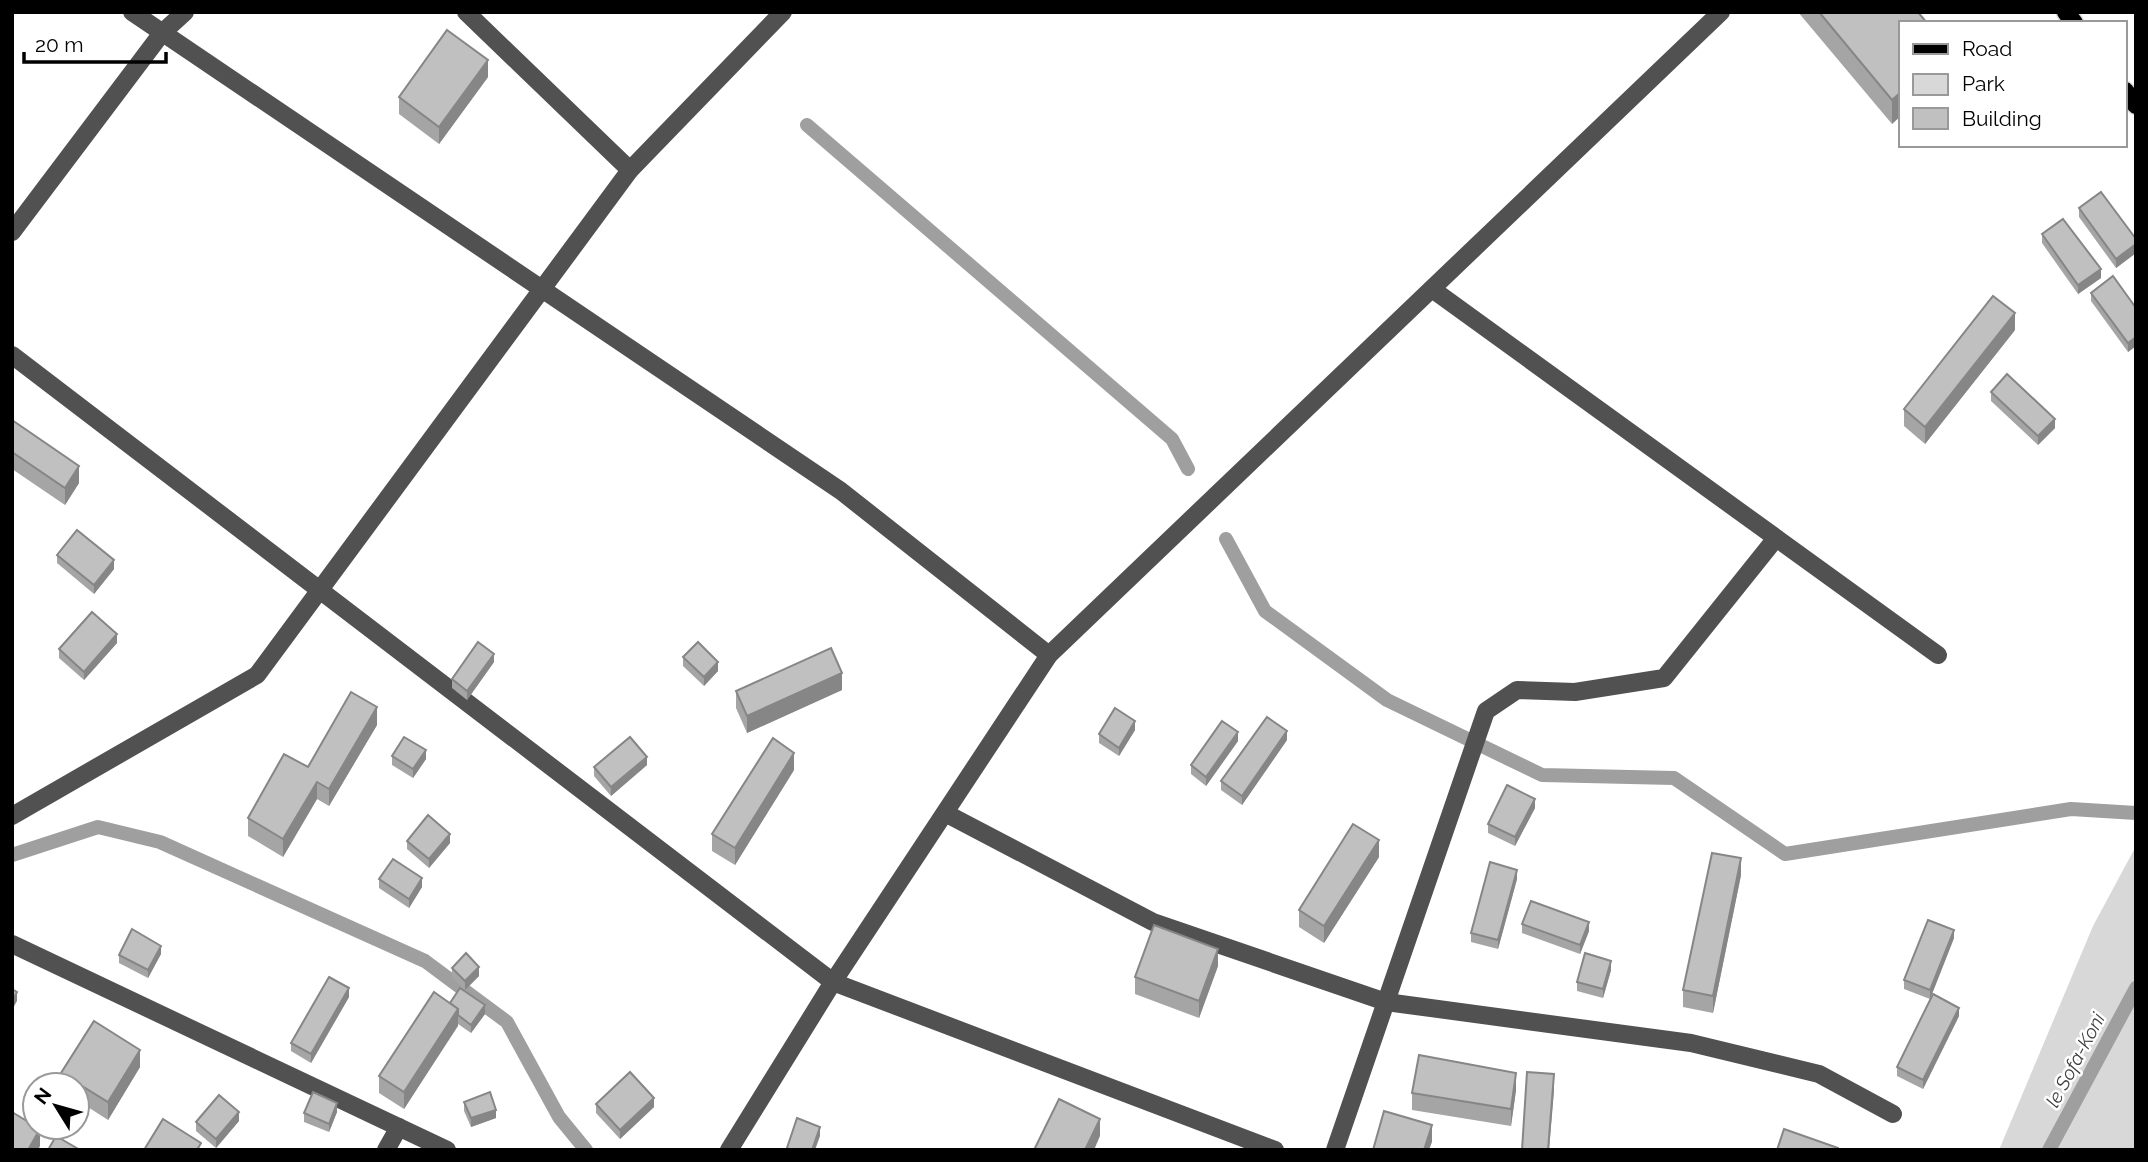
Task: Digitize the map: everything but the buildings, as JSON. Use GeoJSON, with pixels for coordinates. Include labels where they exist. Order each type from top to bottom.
{"type":"FeatureCollection","features":[{"type":"Feature","properties":{"kind":"street"},"geometry":{"type":"LineString","coordinates":[[132,12],[841,491],[1049,655]]}},
{"type":"Feature","properties":{"kind":"street"},"geometry":{"type":"LineString","coordinates":[[12,232],[162,33],[185,12]]}},
{"type":"Feature","properties":{"kind":"street"},"geometry":{"type":"LineString","coordinates":[[466,12],[629,170]]}},
{"type":"Feature","properties":{"kind":"street"},"geometry":{"type":"LineString","coordinates":[[12,816],[257,675],[629,170],[783,12]]}},
{"type":"Feature","properties":{"kind":"street"},"geometry":{"type":"LineString","coordinates":[[729,1150],[833,982],[1049,655],[1721,12]]}},
{"type":"Feature","properties":{"kind":"street"},"geometry":{"type":"LineString","coordinates":[[1432,289],[1938,655]]}},
{"type":"Feature","properties":{"kind":"street"},"geometry":{"type":"LineString","coordinates":[[12,355],[833,982],[1275,1150]]}},
{"type":"Feature","properties":{"kind":"street"},"geometry":{"type":"LineString","coordinates":[[1335,1150],[1486,711],[1517,690],[1575,692],[1664,678],[1776,538]]}},
{"type":"Feature","properties":{"kind":"street"},"geometry":{"type":"LineString","coordinates":[[945,813],[1153,922],[1386,1002],[1691,1043],[1819,1074],[1892,1114]]}},
{"type":"Feature","properties":{"kind":"street"},"geometry":{"type":"LineString","coordinates":[[12,944],[447,1150]]}},
{"type":"Feature","properties":{"kind":"street"},"geometry":{"type":"LineString","coordinates":[[386,1150],[399,1127]]}},
{"type":"Feature","properties":{"kind":"green space"},"geometry":{"type":"Polygon","coordinates":[[[2136,846],[2136,1150],[1999,1150],[2093,926],[2136,846]]]}},
{"type":"Feature","properties":{"kind":"waterway"},"geometry":{"type":"LineString","coordinates":[[807,125],[1172,439],[1188,469]]}},
{"type":"Feature","properties":{"kind":"waterway"},"geometry":{"type":"LineString","coordinates":[[1226,539],[1265,611],[1387,700],[1542,775],[1674,778],[1785,854],[2071,809],[2136,813]]}},
{"type":"Feature","properties":{"kind":"waterway"},"geometry":{"type":"LineString","coordinates":[[12,855],[98,827],[160,842],[425,961],[507,1022],[559,1117],[586,1150]]}},
{"type":"Feature","properties":{"kind":"waterway","name":"le Sofa-Koni"},"geometry":{"type":"LineString","coordinates":[[2049,1150],[2136,988]]}}]}
